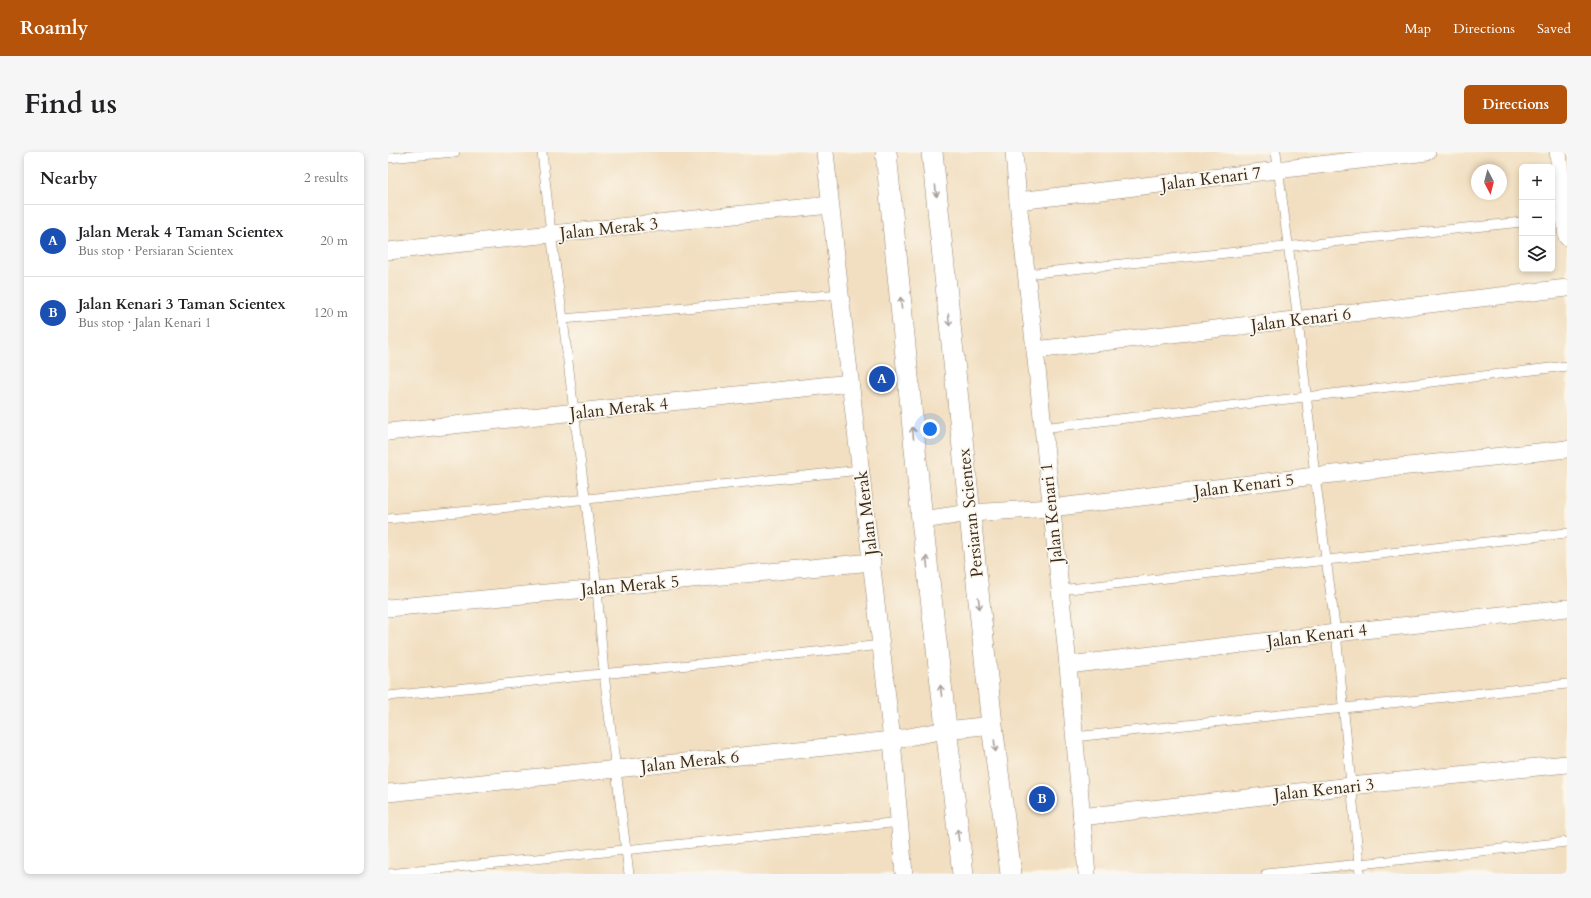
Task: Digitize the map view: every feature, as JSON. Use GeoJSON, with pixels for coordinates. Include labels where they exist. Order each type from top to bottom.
{"type":"FeatureCollection","features":[{"type":"Feature","properties":{"kind":"street","name":"Jalan Merak"},"geometry":{"type":"LineString","coordinates":[[824,152],[860,470],[882,645],[901,822],[904,874]]}},
{"type":"Feature","properties":{"kind":"street"},"geometry":{"type":"LineString","coordinates":[[886,152],[922,520],[963,874]]}},
{"type":"Feature","properties":{"kind":"street","name":"Persiaran Scientex"},"geometry":{"type":"LineString","coordinates":[[932,152],[992,725],[1011,874]]}},
{"type":"Feature","properties":{"kind":"street","name":"Jalan Kenari 1"},"geometry":{"type":"LineString","coordinates":[[1014,152],[1068,665],[1087,874]]}},
{"type":"Feature","properties":{"kind":"street","name":"Jalan Kenari 7"},"geometry":{"type":"LineString","coordinates":[[1018,201],[1427,152]]}},
{"type":"Feature","properties":{"kind":"street"},"geometry":{"type":"LineString","coordinates":[[1558,152],[1558,218],[1567,237]]}},
{"type":"Feature","properties":{"kind":"street","name":"Jalan Merak 3"},"geometry":{"type":"LineString","coordinates":[[388,251],[830,205]]}},
{"type":"Feature","properties":{"kind":"street","name":"Jalan Kenari 6"},"geometry":{"type":"LineString","coordinates":[[1035,350],[1567,288]]}},
{"type":"Feature","properties":{"kind":"street","name":"Jalan Merak 4"},"geometry":{"type":"LineString","coordinates":[[388,432],[850,383]]}},
{"type":"Feature","properties":{"kind":"street","name":"Jalan Kenari 5"},"geometry":{"type":"LineString","coordinates":[[922,520],[970,513],[1051,508],[1315,476],[1567,449]]}},
{"type":"Feature","properties":{"kind":"street","name":"Jalan Merak 5"},"geometry":{"type":"LineString","coordinates":[[388,608],[872,562]]}},
{"type":"Feature","properties":{"kind":"street","name":"Jalan Kenari 4"},"geometry":{"type":"LineString","coordinates":[[1068,665],[1336,632],[1567,608]]}},
{"type":"Feature","properties":{"kind":"street","name":"Jalan Merak 6"},"geometry":{"type":"LineString","coordinates":[[388,793],[892,740],[946,730],[992,725]]}},
{"type":"Feature","properties":{"kind":"street","name":"Jalan Kenari 3"},"geometry":{"type":"LineString","coordinates":[[1081,817],[1351,786],[1567,764]]}},
{"type":"Feature","properties":{"kind":"lane"},"geometry":{"type":"LineString","coordinates":[[388,158],[455,152]]}},
{"type":"Feature","properties":{"kind":"lane"},"geometry":{"type":"LineString","coordinates":[[542,152],[551,234],[564,319],[574,412],[597,588],[604,674],[629,874]]}},
{"type":"Feature","properties":{"kind":"lane"},"geometry":{"type":"LineString","coordinates":[[1276,152],[1289,245],[1315,476],[1336,632],[1360,874]]}},
{"type":"Feature","properties":{"kind":"lane"},"geometry":{"type":"LineString","coordinates":[[1026,274],[1289,245],[1519,222]]}},
{"type":"Feature","properties":{"kind":"lane"},"geometry":{"type":"LineString","coordinates":[[564,319],[840,294]]}},
{"type":"Feature","properties":{"kind":"lane"},"geometry":{"type":"LineString","coordinates":[[1042,428],[1567,366]]}},
{"type":"Feature","properties":{"kind":"lane"},"geometry":{"type":"LineString","coordinates":[[388,519],[586,500],[860,470]]}},
{"type":"Feature","properties":{"kind":"lane"},"geometry":{"type":"LineString","coordinates":[[1060,590],[1567,533]]}},
{"type":"Feature","properties":{"kind":"lane"},"geometry":{"type":"LineString","coordinates":[[388,696],[882,645]]}},
{"type":"Feature","properties":{"kind":"lane"},"geometry":{"type":"LineString","coordinates":[[1074,737],[1567,684]]}},
{"type":"Feature","properties":{"kind":"lane"},"geometry":{"type":"LineString","coordinates":[[388,874],[901,822]]}},
{"type":"Feature","properties":{"kind":"lane"},"geometry":{"type":"LineString","coordinates":[[1266,874],[1567,842]]}},
{"type":"Feature","properties":{"kind":"place","name":"Jalan Merak 4 Taman Scientex"},"geometry":{"type":"Point","coordinates":[882,379]}},
{"type":"Feature","properties":{"kind":"place","name":"Jalan Kenari 3 Taman Scientex"},"geometry":{"type":"Point","coordinates":[1042,799]}}]}
